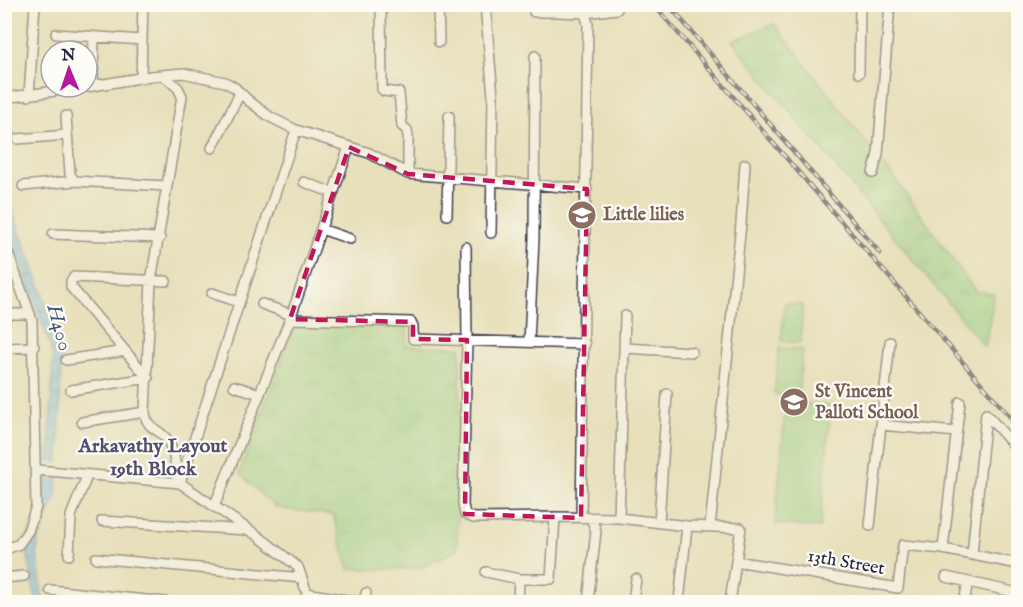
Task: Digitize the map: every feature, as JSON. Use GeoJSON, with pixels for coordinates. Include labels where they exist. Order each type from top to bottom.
{"type":"FeatureCollection","features":[{"type":"Feature","properties":{"kind":"street"},"geometry":{"type":"LineString","coordinates":[[28,96],[35,4]]}},
{"type":"Feature","properties":{"kind":"street"},"geometry":{"type":"LineString","coordinates":[[141,77],[143,4]]}},
{"type":"Feature","properties":{"kind":"street"},"geometry":{"type":"LineString","coordinates":[[381,4],[382,88],[384,91],[399,93],[402,126],[407,130],[408,136],[408,174]]}},
{"type":"Feature","properties":{"kind":"street"},"geometry":{"type":"LineString","coordinates":[[438,4],[439,42]]}},
{"type":"Feature","properties":{"kind":"street"},"geometry":{"type":"LineString","coordinates":[[484,4],[493,96],[491,232]]}},
{"type":"Feature","properties":{"kind":"street"},"geometry":{"type":"LineString","coordinates":[[859,73],[860,4]]}},
{"type":"Feature","properties":{"kind":"street"},"geometry":{"type":"LineString","coordinates":[[873,173],[878,154],[890,4]]}},
{"type":"Feature","properties":{"kind":"street"},"geometry":{"type":"LineString","coordinates":[[534,12],[557,8],[585,13],[617,9]]}},
{"type":"Feature","properties":{"kind":"street"},"geometry":{"type":"LineString","coordinates":[[585,13],[588,24],[586,518],[596,531],[588,603]]}},
{"type":"Feature","properties":{"kind":"street"},"geometry":{"type":"LineString","coordinates":[[56,34],[142,40]]}},
{"type":"Feature","properties":{"kind":"street"},"geometry":{"type":"LineString","coordinates":[[529,342],[535,185],[535,56]]}},
{"type":"Feature","properties":{"kind":"street"},"geometry":{"type":"LineString","coordinates":[[99,84],[141,77],[183,74],[225,82],[270,117],[296,130],[369,153],[408,174],[587,189]]}},
{"type":"Feature","properties":{"kind":"street"},"geometry":{"type":"LineString","coordinates":[[163,75],[178,88],[182,96],[151,281],[145,420],[167,440],[180,483]]}},
{"type":"Feature","properties":{"kind":"street"},"geometry":{"type":"LineString","coordinates":[[212,148],[240,93]]}},
{"type":"Feature","properties":{"kind":"street"},"geometry":{"type":"LineString","coordinates":[[4,98],[39,94]]}},
{"type":"Feature","properties":{"kind":"street"},"geometry":{"type":"LineString","coordinates":[[66,116],[70,174],[74,181]]}},
{"type":"Feature","properties":{"kind":"street"},"geometry":{"type":"LineString","coordinates":[[447,215],[449,116]]}},
{"type":"Feature","properties":{"kind":"street"},"geometry":{"type":"LineString","coordinates":[[180,483],[296,130]]}},
{"type":"Feature","properties":{"kind":"street"},"geometry":{"type":"LineString","coordinates":[[18,139],[67,135]]}},
{"type":"Feature","properties":{"kind":"street"},"geometry":{"type":"LineString","coordinates":[[214,507],[291,317],[349,147]]}},
{"type":"Feature","properties":{"kind":"street"},"geometry":{"type":"LineString","coordinates":[[710,527],[745,164]]}},
{"type":"Feature","properties":{"kind":"street"},"geometry":{"type":"LineString","coordinates":[[24,186],[74,181],[166,186]]}},
{"type":"Feature","properties":{"kind":"street"},"geometry":{"type":"LineString","coordinates":[[304,182],[333,194]]}},
{"type":"Feature","properties":{"kind":"street"},"geometry":{"type":"LineString","coordinates":[[321,228],[350,239]]}},
{"type":"Feature","properties":{"kind":"street"},"geometry":{"type":"LineString","coordinates":[[53,234],[160,238]]}},
{"type":"Feature","properties":{"kind":"street"},"geometry":{"type":"LineString","coordinates":[[4,242],[32,321],[41,470],[36,507],[28,531],[19,544],[4,550]]}},
{"type":"Feature","properties":{"kind":"street"},"geometry":{"type":"LineString","coordinates":[[466,247],[467,340],[463,506],[465,514],[472,518],[619,518],[687,526],[741,528],[730,603]]}},
{"type":"Feature","properties":{"kind":"street"},"geometry":{"type":"LineString","coordinates":[[147,378],[71,287],[71,281],[74,278],[166,281]]}},
{"type":"Feature","properties":{"kind":"street"},"geometry":{"type":"LineString","coordinates":[[212,293],[239,302]]}},
{"type":"Feature","properties":{"kind":"street"},"geometry":{"type":"LineString","coordinates":[[262,304],[291,317],[411,322],[413,339],[585,344]]}},
{"type":"Feature","properties":{"kind":"street"},"geometry":{"type":"LineString","coordinates":[[4,314],[30,314]]}},
{"type":"Feature","properties":{"kind":"street"},"geometry":{"type":"LineString","coordinates":[[619,518],[625,316]]}},
{"type":"Feature","properties":{"kind":"street"},"geometry":{"type":"LineString","coordinates":[[870,526],[890,342]]}},
{"type":"Feature","properties":{"kind":"street"},"geometry":{"type":"LineString","coordinates":[[4,348],[34,348]]}},
{"type":"Feature","properties":{"kind":"street"},"geometry":{"type":"LineString","coordinates":[[625,348],[692,352]]}},
{"type":"Feature","properties":{"kind":"street"},"geometry":{"type":"LineString","coordinates":[[66,360],[125,351]]}},
{"type":"Feature","properties":{"kind":"street"},"geometry":{"type":"LineString","coordinates":[[70,390],[147,378]]}},
{"type":"Feature","properties":{"kind":"street"},"geometry":{"type":"LineString","coordinates":[[234,386],[260,394]]}},
{"type":"Feature","properties":{"kind":"street"},"geometry":{"type":"LineString","coordinates":[[658,523],[667,394]]}},
{"type":"Feature","properties":{"kind":"street"},"geometry":{"type":"LineString","coordinates":[[943,549],[960,402]]}},
{"type":"Feature","properties":{"kind":"street"},"geometry":{"type":"LineString","coordinates":[[82,422],[145,412]]}},
{"type":"Feature","properties":{"kind":"street"},"geometry":{"type":"LineString","coordinates":[[972,554],[986,414],[1018,450]]}},
{"type":"Feature","properties":{"kind":"street"},"geometry":{"type":"LineString","coordinates":[[881,424],[956,432]]}},
{"type":"Feature","properties":{"kind":"street"},"geometry":{"type":"LineString","coordinates":[[41,470],[180,483],[258,536],[298,567],[305,598],[357,603]]}},
{"type":"Feature","properties":{"kind":"street"},"geometry":{"type":"LineString","coordinates":[[69,555],[71,516],[87,476]]}},
{"type":"Feature","properties":{"kind":"street"},"geometry":{"type":"LineString","coordinates":[[486,572],[519,579],[550,579],[555,517]]}},
{"type":"Feature","properties":{"kind":"street"},"geometry":{"type":"LineString","coordinates":[[102,521],[247,530]]}},
{"type":"Feature","properties":{"kind":"street"},"geometry":{"type":"LineString","coordinates":[[679,603],[687,526]]}},
{"type":"Feature","properties":{"kind":"street","name":"13th Street"},"geometry":{"type":"LineString","coordinates":[[736,561],[898,588],[903,545],[943,549],[1018,564]]}},
{"type":"Feature","properties":{"kind":"street"},"geometry":{"type":"LineString","coordinates":[[96,558],[302,578]]}},
{"type":"Feature","properties":{"kind":"street"},"geometry":{"type":"LineString","coordinates":[[4,578],[24,576]]}},
{"type":"Feature","properties":{"kind":"street"},"geometry":{"type":"LineString","coordinates":[[946,577],[1018,594]]}},
{"type":"Feature","properties":{"kind":"street"},"geometry":{"type":"LineString","coordinates":[[518,603],[519,579]]}},
{"type":"Feature","properties":{"kind":"street"},"geometry":{"type":"LineString","coordinates":[[633,603],[636,579]]}},
{"type":"Feature","properties":{"kind":"street"},"geometry":{"type":"LineString","coordinates":[[964,603],[968,582]]}},
{"type":"Feature","properties":{"kind":"street"},"geometry":{"type":"LineString","coordinates":[[50,590],[165,603]]}},
{"type":"Feature","properties":{"kind":"highlighted area"},"geometry":{"type":"Polygon","coordinates":[[[349,147],[408,174],[587,189],[581,518],[465,514],[467,340],[413,339],[413,322],[290,319],[349,147]]]}},
{"type":"Feature","properties":{"kind":"green space"},"geometry":{"type":"Polygon","coordinates":[[[774,24],[898,183],[975,291],[994,294],[985,347],[732,41],[774,24]]]}},
{"type":"Feature","properties":{"kind":"green space"},"geometry":{"type":"Polygon","coordinates":[[[785,303],[803,305],[800,343],[781,341],[785,303]]]}},
{"type":"Feature","properties":{"kind":"green space"},"geometry":{"type":"Polygon","coordinates":[[[295,325],[407,326],[407,346],[461,347],[457,550],[419,569],[349,569],[333,515],[276,508],[239,473],[295,325]]]}},
{"type":"Feature","properties":{"kind":"green space"},"geometry":{"type":"Polygon","coordinates":[[[779,348],[803,350],[798,397],[774,394],[779,348]]]}},
{"type":"Feature","properties":{"kind":"green space"},"geometry":{"type":"Polygon","coordinates":[[[786,402],[831,406],[820,528],[775,524],[786,402]]]}},
{"type":"Feature","properties":{"kind":"water"},"geometry":{"type":"Polygon","coordinates":[[[5,193],[41,288],[61,355],[59,462],[49,460],[53,356],[5,220],[5,193]]]}},
{"type":"Feature","properties":{"kind":"water"},"geometry":{"type":"Polygon","coordinates":[[[48,474],[58,476],[56,497],[38,541],[37,552],[43,602],[36,602],[27,550],[28,537],[45,496],[48,474]]]}},
{"type":"Feature","properties":{"kind":"railway"},"geometry":{"type":"LineString","coordinates":[[653,4],[1018,426]]}},
{"type":"Feature","properties":{"kind":"railway"},"geometry":{"type":"LineString","coordinates":[[668,4],[880,253]]}},
{"type":"Feature","properties":{"kind":"place","name":"Little lilies"},"geometry":{"type":"Point","coordinates":[582,215]}},
{"type":"Feature","properties":{"kind":"place","name":"St Vincent Palloti School"},"geometry":{"type":"Point","coordinates":[794,402]}},
{"type":"Feature","properties":{"kind":"district","name":"Arkavathy Layout 19th Block"},"geometry":{"type":"Point","coordinates":[153,458]}},
{"type":"Feature","properties":{"kind":"water label","name":"H400"},"geometry":{"type":"Point","coordinates":[59,328]}}]}
